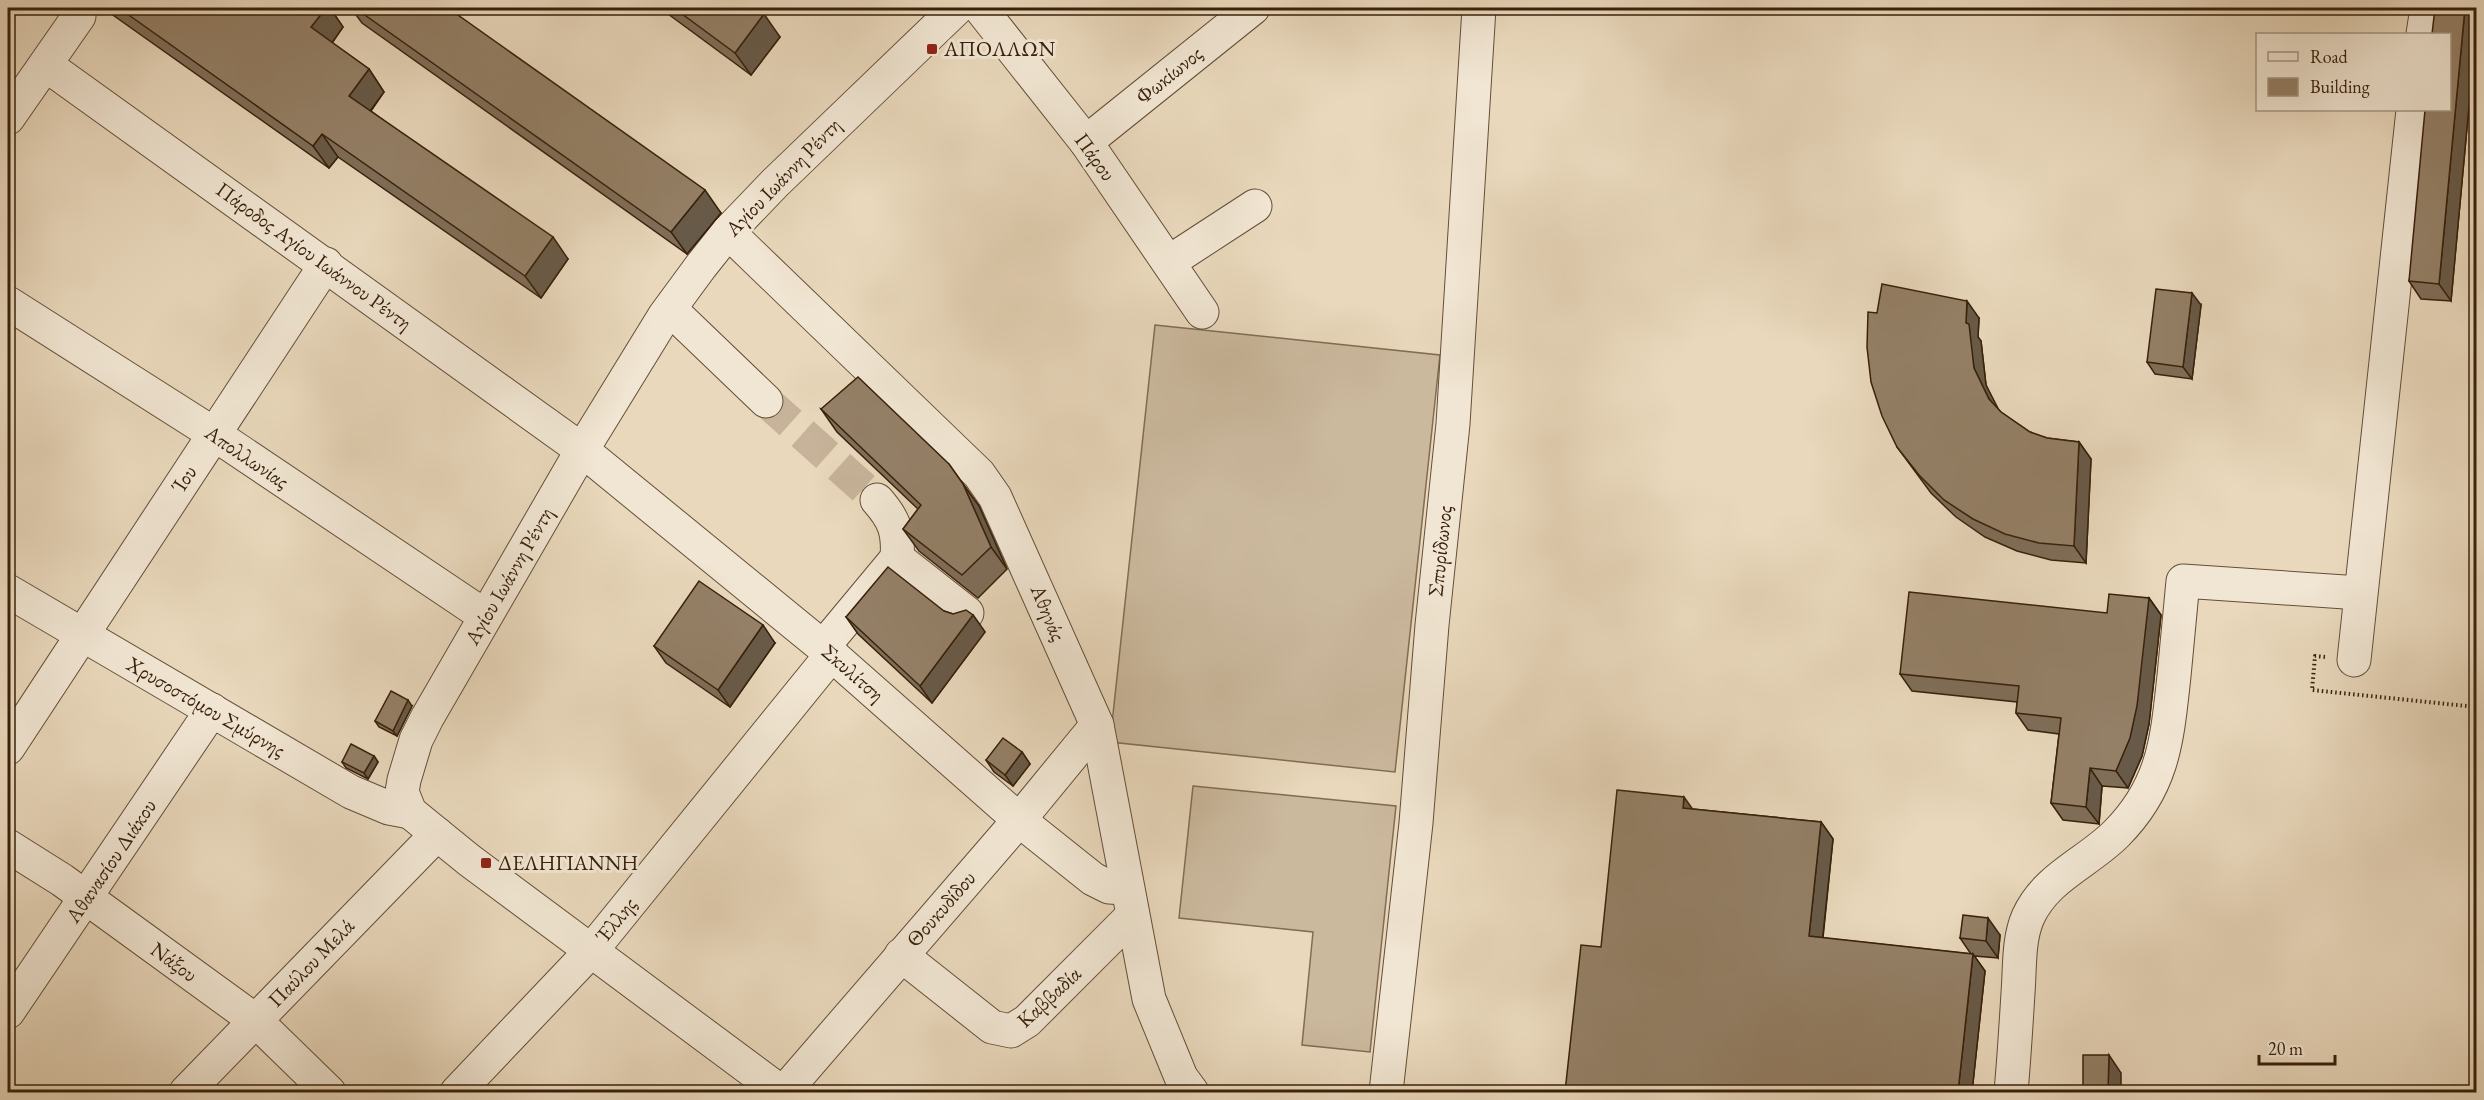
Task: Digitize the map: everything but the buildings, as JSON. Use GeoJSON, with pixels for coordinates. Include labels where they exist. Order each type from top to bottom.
{"type":"FeatureCollection","features":[{"type":"Feature","properties":{"kind":"street","name":"Αγίου Ιωάννη Ρέντη"},"geometry":{"type":"LineString","coordinates":[[410,812],[402,792],[408,760],[416,740],[582,450],[670,309],[728,232],[824,135],[957,8]]}},
{"type":"Feature","properties":{"kind":"street","name":"Πάρου"},"geometry":{"type":"LineString","coordinates":[[980,8],[1086,142],[1202,312]]}},
{"type":"Feature","properties":{"kind":"street","name":"Φωκίωνος"},"geometry":{"type":"LineString","coordinates":[[1086,142],[1253,8]]}},
{"type":"Feature","properties":{"kind":"street","name":"Σπυρίδωνος"},"geometry":{"type":"LineString","coordinates":[[1386,1092],[1416,824],[1432,625],[1453,424],[1479,8]]}},
{"type":"Feature","properties":{"kind":"street"},"geometry":{"type":"LineString","coordinates":[[2423,33],[2427,8]]}},
{"type":"Feature","properties":{"kind":"street"},"geometry":{"type":"LineString","coordinates":[[8,118],[79,16]]}},
{"type":"Feature","properties":{"kind":"street","name":"Πάροδος Αγίου Ιωάννου Ρέντη"},"geometry":{"type":"LineString","coordinates":[[46,64],[582,450]]}},
{"type":"Feature","properties":{"kind":"street"},"geometry":{"type":"LineString","coordinates":[[2354,660],[2413,111]]}},
{"type":"Feature","properties":{"kind":"street"},"geometry":{"type":"LineString","coordinates":[[1169,262],[1255,206]]}},
{"type":"Feature","properties":{"kind":"street","name":"Αθηνάς"},"geometry":{"type":"LineString","coordinates":[[728,232],[979,474],[1008,521],[1096,725],[1149,999],[1180,1077],[1192,1092]]}},
{"type":"Feature","properties":{"kind":"street","name":"Ίου"},"geometry":{"type":"LineString","coordinates":[[8,748],[326,264]]}},
{"type":"Feature","properties":{"kind":"street","name":"Απολλωνίας"},"geometry":{"type":"LineString","coordinates":[[8,303],[214,434],[485,616]]}},
{"type":"Feature","properties":{"kind":"street"},"geometry":{"type":"LineString","coordinates":[[670,309],[766,401]]}},
{"type":"Feature","properties":{"kind":"street","name":"Σκυλίτση"},"geometry":{"type":"LineString","coordinates":[[582,450],[828,650],[1019,820],[1093,879],[1109,887],[1129,902]]}},
{"type":"Feature","properties":{"kind":"street"},"geometry":{"type":"LineString","coordinates":[[877,500],[890,514],[898,531],[897,558],[967,614]]}},
{"type":"Feature","properties":{"kind":"street","name":"Έλλης"},"geometry":{"type":"LineString","coordinates":[[457,1092],[591,951],[828,650],[897,558]]}},
{"type":"Feature","properties":{"kind":"street"},"geometry":{"type":"LineString","coordinates":[[2011,1092],[2021,950],[2027,919],[2040,897],[2055,880],[2082,862],[2123,827],[2139,806],[2155,777],[2167,743],[2183,581],[2360,593]]}},
{"type":"Feature","properties":{"kind":"street","name":"Χρυσοστόμου Σμύρνης"},"geometry":{"type":"LineString","coordinates":[[8,591],[351,792],[389,808],[410,812]]}},
{"type":"Feature","properties":{"kind":"street","name":"Αθανασίου Διάκου"},"geometry":{"type":"LineString","coordinates":[[8,1012],[212,710]]}},
{"type":"Feature","properties":{"kind":"street","name":"Θουκυδίδου"},"geometry":{"type":"LineString","coordinates":[[782,1092],[1019,820],[1096,725]]}},
{"type":"Feature","properties":{"kind":"street"},"geometry":{"type":"LineString","coordinates":[[410,812],[591,951],[782,1092]]}},
{"type":"Feature","properties":{"kind":"street","name":"Παύλου Μελά"},"geometry":{"type":"LineString","coordinates":[[186,1092],[437,834]]}},
{"type":"Feature","properties":{"kind":"street","name":"Νάξου"},"geometry":{"type":"LineString","coordinates":[[8,846],[86,898],[256,1021],[329,1092]]}},
{"type":"Feature","properties":{"kind":"street","name":"Καββαδία"},"geometry":{"type":"LineString","coordinates":[[901,955],[992,1027],[1011,1031],[1027,1021],[1129,902]]}},
{"type":"Feature","properties":{"kind":"path"},"geometry":{"type":"LineString","coordinates":[[2315,656],[2312,690],[2476,707]]}},
{"type":"Feature","properties":{"kind":"shaded area"},"geometry":{"type":"Polygon","coordinates":[[[1155,325],[1440,355],[1395,772],[1110,742],[1155,325]]]}},
{"type":"Feature","properties":{"kind":"shaded area"},"geometry":{"type":"Polygon","coordinates":[[[1193,786],[1396,806],[1370,1052],[1302,1045],[1313,932],[1179,918],[1193,786]]]}},
{"type":"Feature","properties":{"kind":"tunnel"},"geometry":{"type":"LineString","coordinates":[[766,401],[877,500]]}},
{"type":"Feature","properties":{"kind":"place","name":"ΑΠΟΛΛΩΝ"},"geometry":{"type":"Point","coordinates":[932,49]}},
{"type":"Feature","properties":{"kind":"place","name":"ΔΕΛΗΓΙΑΝΝΗ"},"geometry":{"type":"Point","coordinates":[486,863]}}]}
